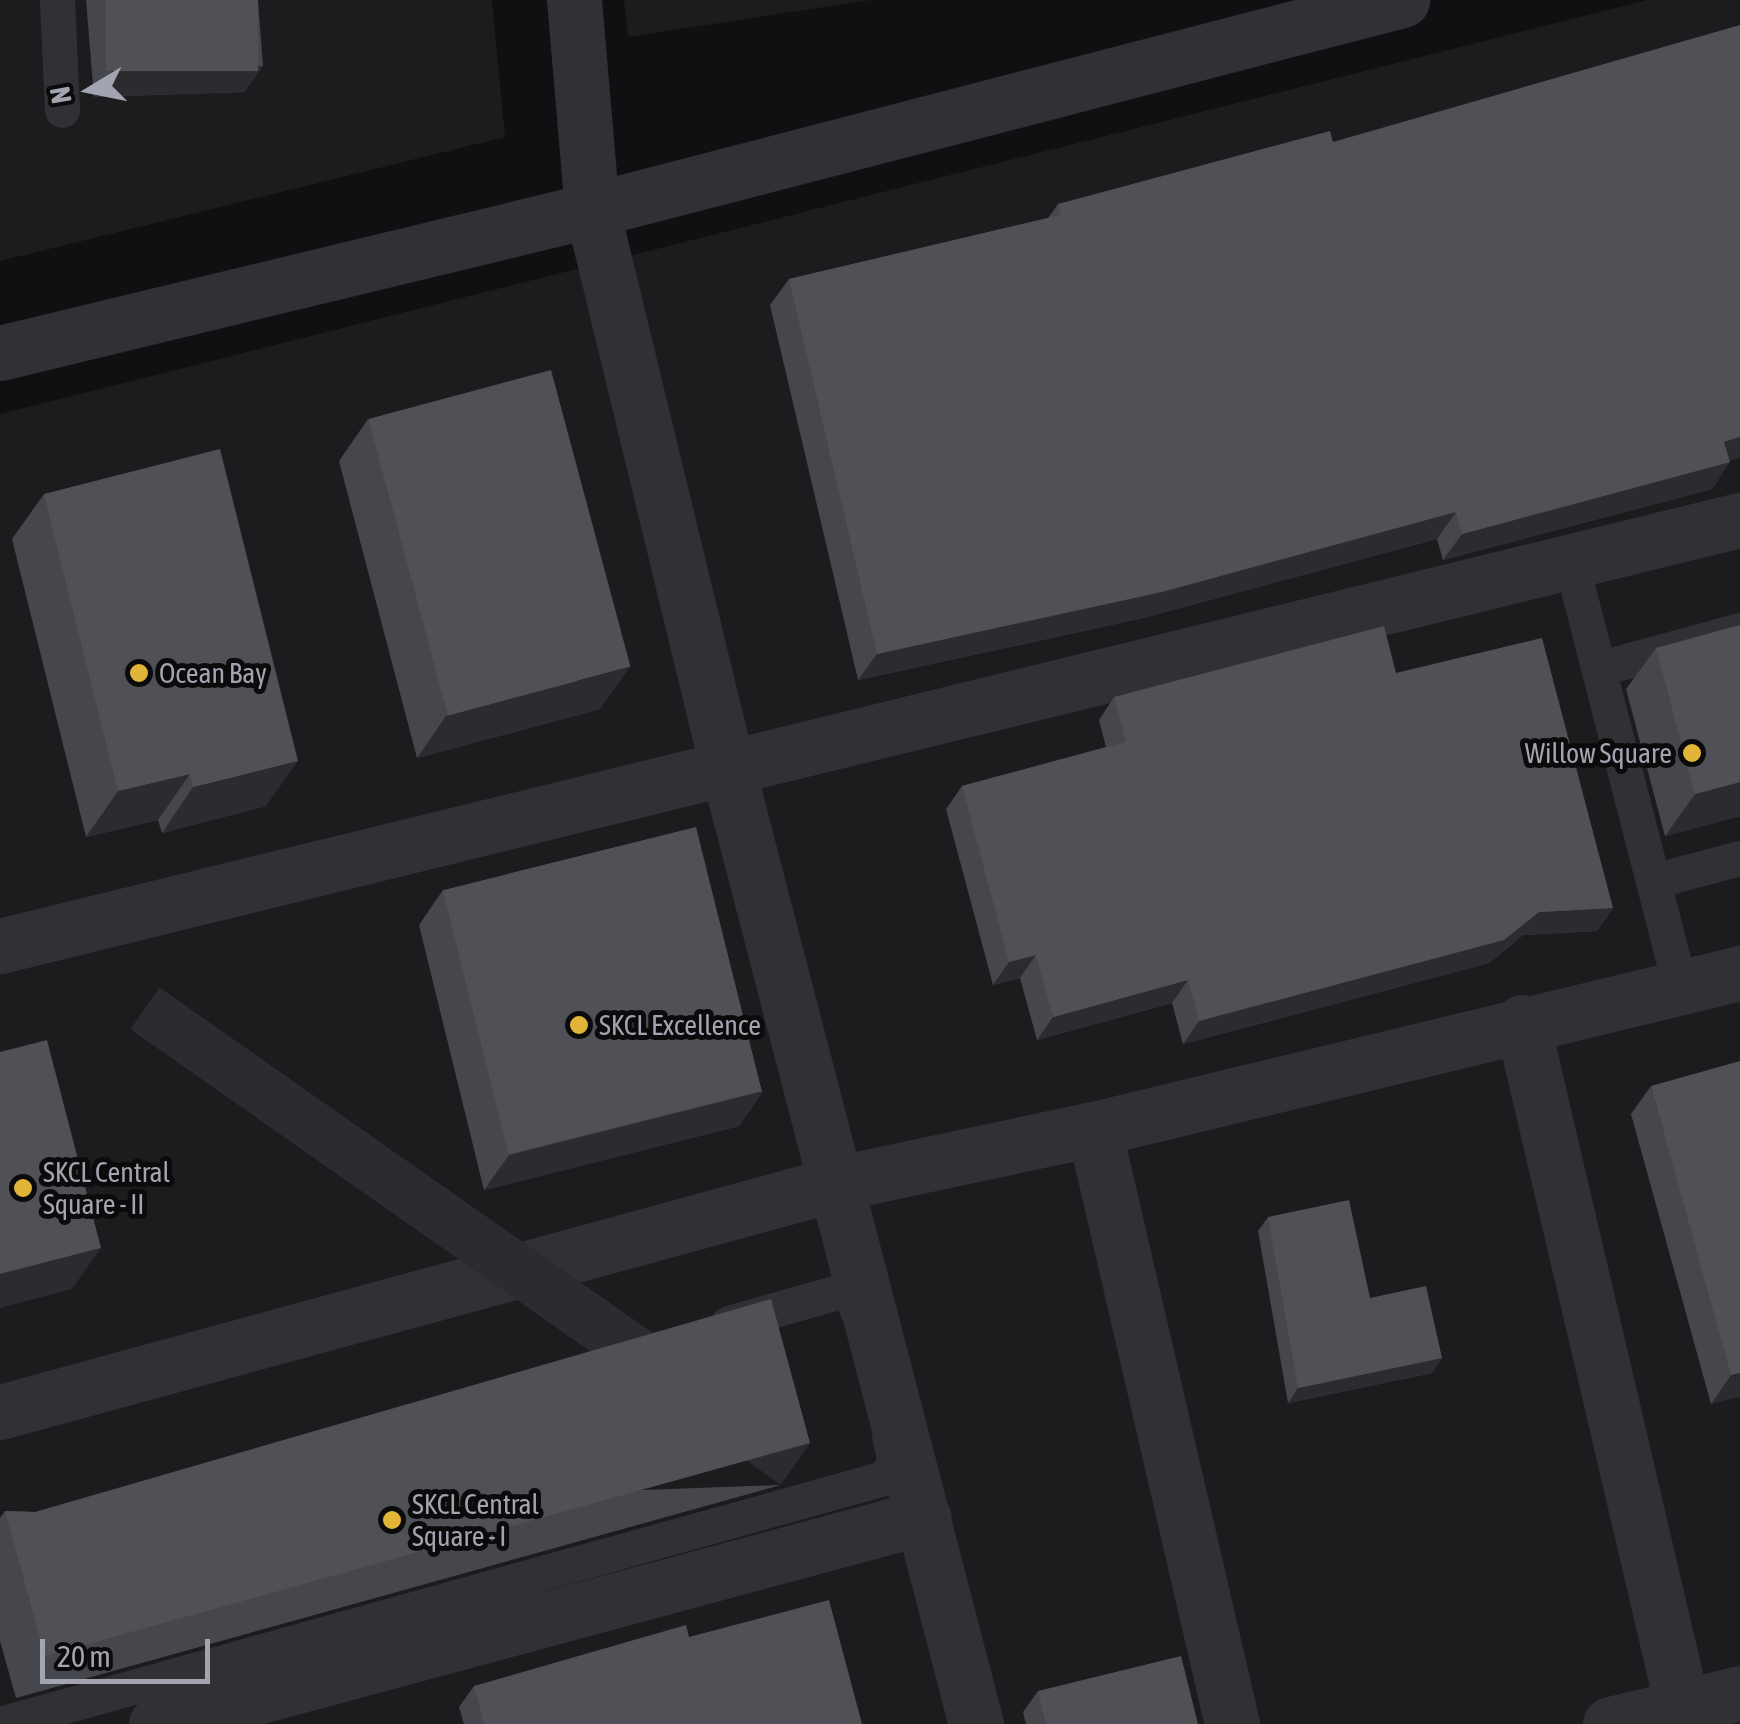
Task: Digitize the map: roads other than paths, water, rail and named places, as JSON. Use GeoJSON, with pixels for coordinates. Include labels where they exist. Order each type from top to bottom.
{"type":"FeatureCollection","features":[{"type":"Feature","properties":{"kind":"street"},"geometry":{"type":"LineString","coordinates":[[574,0],[592,210],[728,770],[839,1183],[976,1724]]}},
{"type":"Feature","properties":{"kind":"street"},"geometry":{"type":"LineString","coordinates":[[0,353],[592,210],[1402,0]]}},
{"type":"Feature","properties":{"kind":"street"},"geometry":{"type":"LineString","coordinates":[[0,946],[1740,520]]}},
{"type":"Feature","properties":{"kind":"street"},"geometry":{"type":"LineString","coordinates":[[0,1412],[839,1183],[1094,1129],[1522,1022],[1740,973]]}},
{"type":"Feature","properties":{"kind":"street"},"geometry":{"type":"LineString","coordinates":[[1522,1022],[1682,1705]]}},
{"type":"Feature","properties":{"kind":"street"},"geometry":{"type":"LineString","coordinates":[[1094,1129],[1232,1724]]}},
{"type":"Feature","properties":{"kind":"street"},"geometry":{"type":"LineString","coordinates":[[156,1724],[924,1517]]}},
{"type":"Feature","properties":{"kind":"street"},"geometry":{"type":"LineString","coordinates":[[1610,1724],[1740,1693]]}},
{"type":"Feature","properties":{"kind":"lane"},"geometry":{"type":"LineString","coordinates":[[57,0],[62,110]]}},
{"type":"Feature","properties":{"kind":"lane"},"geometry":{"type":"LineString","coordinates":[[1570,562],[1601,668],[1680,986]]}},
{"type":"Feature","properties":{"kind":"lane"},"geometry":{"type":"LineString","coordinates":[[1601,668],[1740,630]]}},
{"type":"Feature","properties":{"kind":"lane"},"geometry":{"type":"LineString","coordinates":[[1654,881],[1740,858]]}},
{"type":"Feature","properties":{"kind":"lane"},"geometry":{"type":"LineString","coordinates":[[0,1724],[891,1474],[895,1462],[853,1293],[842,1290],[689,1334]]}},
{"type":"Feature","properties":{"kind":"place","name":"Ocean Bay"},"geometry":{"type":"Point","coordinates":[139,673]}},
{"type":"Feature","properties":{"kind":"place","name":"Willow Square"},"geometry":{"type":"Point","coordinates":[1692,753]}},
{"type":"Feature","properties":{"kind":"place","name":"SKCL Excellence"},"geometry":{"type":"Point","coordinates":[579,1025]}},
{"type":"Feature","properties":{"kind":"place","name":"SKCL Central Square - II"},"geometry":{"type":"Point","coordinates":[23,1188]}},
{"type":"Feature","properties":{"kind":"place","name":"SKCL Central Square - I"},"geometry":{"type":"Point","coordinates":[392,1520]}}]}
